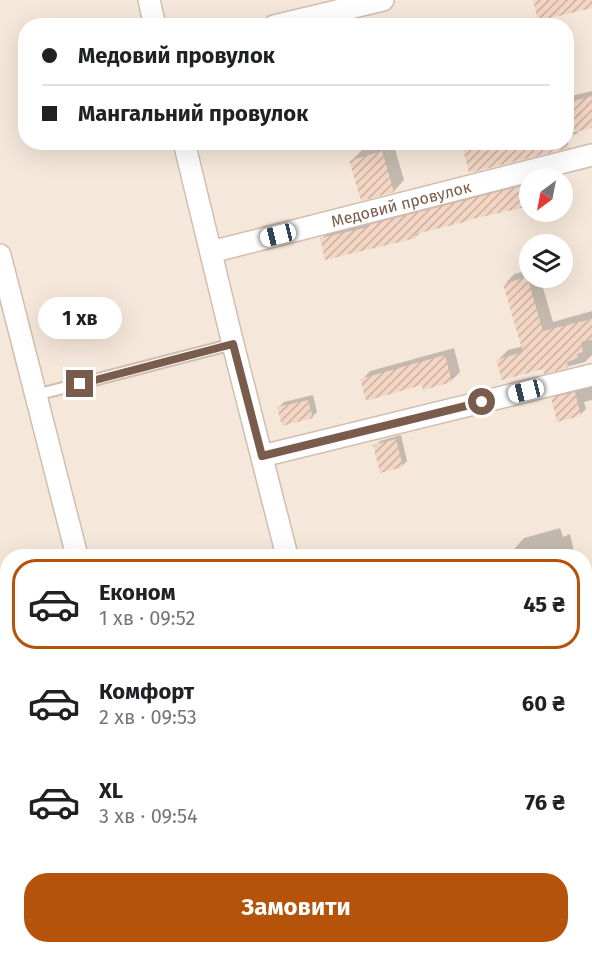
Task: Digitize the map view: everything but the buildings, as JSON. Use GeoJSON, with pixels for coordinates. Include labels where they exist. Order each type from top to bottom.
{"type":"FeatureCollection","features":[{"type":"Feature","properties":{"kind":"street"},"geometry":{"type":"LineString","coordinates":[[149,0],[153,18]]}},
{"type":"Feature","properties":{"kind":"street"},"geometry":{"type":"LineString","coordinates":[[307,18],[383,0]]}},
{"type":"Feature","properties":{"kind":"street"},"geometry":{"type":"LineString","coordinates":[[186,150],[285,549]]}},
{"type":"Feature","properties":{"kind":"street","name":"Медовий провулок"},"geometry":{"type":"LineString","coordinates":[[211,252],[592,155]]}},
{"type":"Feature","properties":{"kind":"street"},"geometry":{"type":"LineString","coordinates":[[0,255],[75,549]]}},
{"type":"Feature","properties":{"kind":"street"},"geometry":{"type":"LineString","coordinates":[[262,456],[592,375]]}},
{"type":"Feature","properties":{"kind":"lane"},"geometry":{"type":"LineString","coordinates":[[36,395],[233,344]]}},
{"type":"Feature","properties":{"kind":"shaded area"},"geometry":{"type":"Polygon","coordinates":[[[0,0],[592,0],[592,549],[0,549],[0,0]]]}},
{"type":"Feature","properties":{"kind":"route"},"geometry":{"type":"LineString","coordinates":[[80,384],[233,344],[262,456],[482,402]]}}]}
